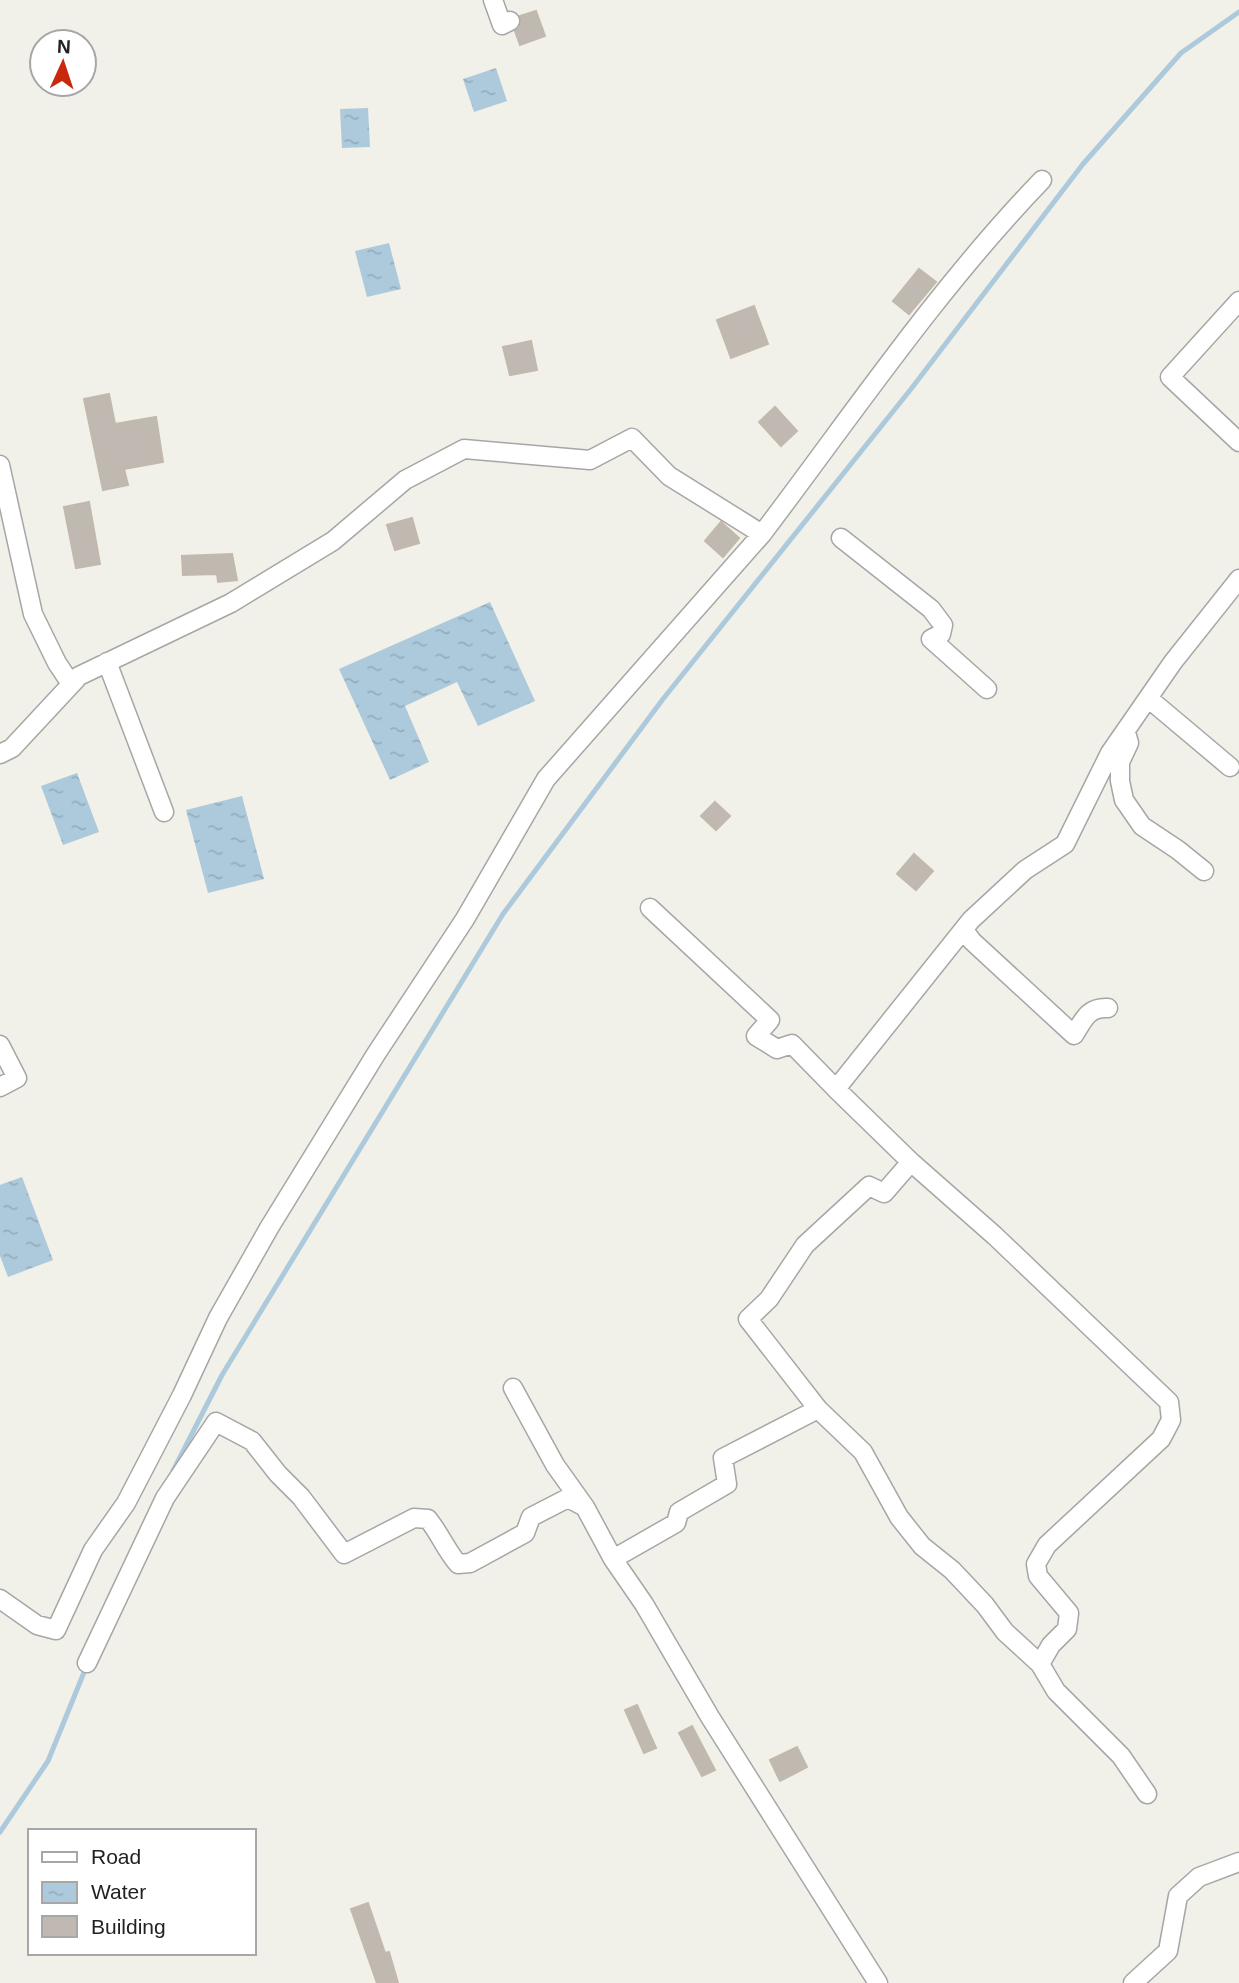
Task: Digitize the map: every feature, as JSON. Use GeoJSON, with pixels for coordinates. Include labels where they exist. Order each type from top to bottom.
{"type":"FeatureCollection","features":[{"type":"Feature","properties":{"kind":"street"},"geometry":{"type":"LineString","coordinates":[[492,0],[502,25],[510,21]]}},
{"type":"Feature","properties":{"kind":"street"},"geometry":{"type":"LineString","coordinates":[[0,1599],[37,1625],[56,1630],[93,1550],[126,1503],[218,1318],[269,1228],[376,1054],[465,919],[545,779],[762,534],[993,230],[1042,180]]}},
{"type":"Feature","properties":{"kind":"street"},"geometry":{"type":"LineString","coordinates":[[1239,301],[1170,377],[1239,442]]}},
{"type":"Feature","properties":{"kind":"street"},"geometry":{"type":"LineString","coordinates":[[0,754],[12,748],[79,676],[231,603],[333,541],[405,480],[464,449],[590,460],[632,438],[669,476],[762,534]]}},
{"type":"Feature","properties":{"kind":"street"},"geometry":{"type":"LineString","coordinates":[[0,465],[33,614],[57,663],[71,684]]}},
{"type":"Feature","properties":{"kind":"street"},"geometry":{"type":"LineString","coordinates":[[841,538],[931,609],[943,625],[941,634],[931,639],[987,689]]}},
{"type":"Feature","properties":{"kind":"street"},"geometry":{"type":"LineString","coordinates":[[836,1089],[971,920],[1025,870],[1065,844],[1110,753],[1173,662],[1239,579]]}},
{"type":"Feature","properties":{"kind":"street"},"geometry":{"type":"LineString","coordinates":[[107,662],[164,811]]}},
{"type":"Feature","properties":{"kind":"street"},"geometry":{"type":"LineString","coordinates":[[1148,698],[1230,766]]}},
{"type":"Feature","properties":{"kind":"street"},"geometry":{"type":"LineString","coordinates":[[1126,730],[1129,743],[1120,762],[1124,800],[1142,826],[1204,871]]}},
{"type":"Feature","properties":{"kind":"street"},"geometry":{"type":"LineString","coordinates":[[650,908],[770,1020],[756,1035],[777,1049],[792,1044],[911,1162],[995,1236],[1169,1402],[1171,1420],[1161,1438],[1046,1545],[1036,1564],[1038,1576],[1069,1613],[1067,1629],[1051,1645],[1040,1664]]}},
{"type":"Feature","properties":{"kind":"street"},"geometry":{"type":"LineString","coordinates":[[964,930],[972,941],[1074,1035],[1088,1012],[1098,1007],[1108,1008]]}},
{"type":"Feature","properties":{"kind":"street"},"geometry":{"type":"LineString","coordinates":[[0,1045],[17,1079],[0,1087]]}},
{"type":"Feature","properties":{"kind":"street"},"geometry":{"type":"LineString","coordinates":[[911,1162],[884,1193],[869,1186],[805,1245],[769,1299],[748,1319],[818,1409],[863,1452],[899,1517],[922,1546],[952,1570],[985,1605],[1005,1632],[1040,1664],[1056,1691],[1121,1756],[1147,1794]]}},
{"type":"Feature","properties":{"kind":"street"},"geometry":{"type":"LineString","coordinates":[[513,1388],[555,1465],[585,1507],[613,1559],[644,1604],[717,1728],[878,1983]]}},
{"type":"Feature","properties":{"kind":"street"},"geometry":{"type":"LineString","coordinates":[[613,1559],[676,1523],[679,1512],[727,1484],[723,1458],[818,1409]]}},
{"type":"Feature","properties":{"kind":"street"},"geometry":{"type":"LineString","coordinates":[[87,1663],[165,1498],[216,1422],[252,1441],[278,1475],[302,1497],[344,1554],[414,1518],[428,1519],[440,1534],[447,1552],[458,1564],[470,1563],[526,1533],[531,1517],[568,1498],[585,1507]]}},
{"type":"Feature","properties":{"kind":"street"},"geometry":{"type":"LineString","coordinates":[[1133,1983],[1168,1951],[1178,1896],[1199,1877],[1239,1862]]}},
{"type":"Feature","properties":{"kind":"water"},"geometry":{"type":"Polygon","coordinates":[[[496,68],[507,101],[474,112],[463,79],[496,68]]]}},
{"type":"Feature","properties":{"kind":"water"},"geometry":{"type":"Polygon","coordinates":[[[368,108],[370,147],[342,148],[340,109],[368,108]]]}},
{"type":"Feature","properties":{"kind":"water"},"geometry":{"type":"Polygon","coordinates":[[[389,243],[401,289],[367,297],[355,251],[389,243]]]}},
{"type":"Feature","properties":{"kind":"water"},"geometry":{"type":"Polygon","coordinates":[[[490,602],[535,701],[478,726],[457,682],[405,706],[429,762],[390,780],[339,669],[490,602]]]}},
{"type":"Feature","properties":{"kind":"water"},"geometry":{"type":"Polygon","coordinates":[[[77,773],[99,832],[63,845],[41,786],[77,773]]]}},
{"type":"Feature","properties":{"kind":"water"},"geometry":{"type":"Polygon","coordinates":[[[242,796],[264,879],[208,893],[186,810],[242,796]]]}},
{"type":"Feature","properties":{"kind":"water"},"geometry":{"type":"Polygon","coordinates":[[[22,1177],[53,1260],[8,1277],[0,1256],[0,1185],[22,1177]]]}},
{"type":"Feature","properties":{"kind":"building"},"geometry":{"type":"Polygon","coordinates":[[[536,11],[545,36],[520,45],[515,31],[520,27],[520,16],[536,11]]]}},
{"type":"Feature","properties":{"kind":"building"},"geometry":{"type":"Polygon","coordinates":[[[919,269],[936,282],[909,314],[893,301],[919,269]]]}},
{"type":"Feature","properties":{"kind":"building"},"geometry":{"type":"Polygon","coordinates":[[[754,306],[768,344],[731,358],[717,320],[754,306]]]}},
{"type":"Feature","properties":{"kind":"building"},"geometry":{"type":"Polygon","coordinates":[[[531,341],[537,370],[510,375],[503,347],[531,341]]]}},
{"type":"Feature","properties":{"kind":"building"},"geometry":{"type":"Polygon","coordinates":[[[109,394],[115,424],[156,417],[163,462],[124,469],[128,485],[103,490],[84,399],[109,394]]]}},
{"type":"Feature","properties":{"kind":"building"},"geometry":{"type":"Polygon","coordinates":[[[775,407],[797,431],[781,446],[759,422],[775,407]]]}},
{"type":"Feature","properties":{"kind":"building"},"geometry":{"type":"Polygon","coordinates":[[[89,502],[100,564],[76,568],[64,507],[89,502]]]}},
{"type":"Feature","properties":{"kind":"building"},"geometry":{"type":"Polygon","coordinates":[[[412,518],[419,543],[395,550],[387,525],[412,518]]]}},
{"type":"Feature","properties":{"kind":"building"},"geometry":{"type":"Polygon","coordinates":[[[721,522],[739,538],[723,557],[705,541],[721,522]]]}},
{"type":"Feature","properties":{"kind":"building"},"geometry":{"type":"Polygon","coordinates":[[[232,554],[237,580],[218,582],[217,574],[183,575],[182,556],[232,554]]]}},
{"type":"Feature","properties":{"kind":"building"},"geometry":{"type":"Polygon","coordinates":[[[715,802],[730,816],[716,830],[701,816],[715,802]]]}},
{"type":"Feature","properties":{"kind":"building"},"geometry":{"type":"Polygon","coordinates":[[[914,854],[933,871],[916,890],[897,874],[914,854]]]}},
{"type":"Feature","properties":{"kind":"building"},"geometry":{"type":"Polygon","coordinates":[[[637,1705],[656,1748],[644,1753],[625,1710],[637,1705]]]}},
{"type":"Feature","properties":{"kind":"building"},"geometry":{"type":"Polygon","coordinates":[[[692,1726],[715,1770],[702,1776],[679,1733],[692,1726]]]}},
{"type":"Feature","properties":{"kind":"building"},"geometry":{"type":"Polygon","coordinates":[[[797,1747],[807,1767],[780,1781],[770,1760],[797,1747]]]}},
{"type":"Feature","properties":{"kind":"building"},"geometry":{"type":"Polygon","coordinates":[[[368,1903],[385,1953],[389,1952],[398,1983],[377,1983],[351,1909],[368,1903]]]}},
{"type":"Feature","properties":{"kind":"waterway"},"geometry":{"type":"LineString","coordinates":[[173,1471],[222,1375],[503,914],[663,699],[911,389],[1083,164],[1181,53],[1239,12]]}},
{"type":"Feature","properties":{"kind":"waterway"},"geometry":{"type":"LineString","coordinates":[[0,1832],[48,1761],[87,1665]]}}]}
